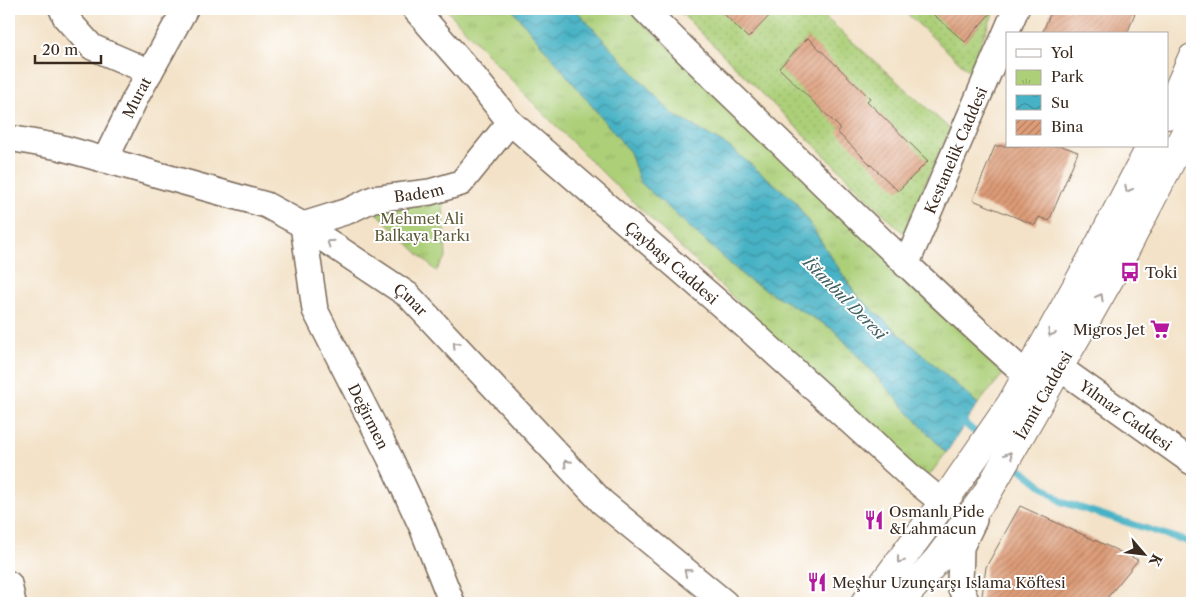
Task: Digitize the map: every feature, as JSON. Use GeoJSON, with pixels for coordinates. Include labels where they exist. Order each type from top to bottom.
{"type":"FeatureCollection","features":[{"type":"Feature","properties":{"kind":"main road"},"geometry":{"type":"LineString","coordinates":[[1168,113],[1192,58]]}},
{"type":"Feature","properties":{"kind":"main road","name":"İzmit Caddesi"},"geometry":{"type":"LineString","coordinates":[[894,599],[943,503],[961,479],[1060,368],[1118,264],[1192,120]]}},
{"type":"Feature","properties":{"kind":"main road","name":"İzmit Caddesi"},"geometry":{"type":"LineString","coordinates":[[894,599],[938,559],[986,494],[1022,410],[1028,376],[1150,148]]}},
{"type":"Feature","properties":{"kind":"street"},"geometry":{"type":"LineString","coordinates":[[62,9],[66,18],[92,47],[150,72]]}},
{"type":"Feature","properties":{"kind":"street","name":"Murat"},"geometry":{"type":"LineString","coordinates":[[104,160],[185,9]]}},
{"type":"Feature","properties":{"kind":"street","name":"Çaybaşı Caddesi"},"geometry":{"type":"LineString","coordinates":[[415,9],[475,78],[510,122],[750,330],[910,476],[943,503]]}},
{"type":"Feature","properties":{"kind":"street"},"geometry":{"type":"LineString","coordinates":[[644,9],[906,265],[1028,376]]}},
{"type":"Feature","properties":{"kind":"street","name":"Kestanelik Caddesi"},"geometry":{"type":"LineString","coordinates":[[1006,32],[1016,9]]}},
{"type":"Feature","properties":{"kind":"street","name":"Kestanelik Caddesi"},"geometry":{"type":"LineString","coordinates":[[906,265],[1006,32]]}},
{"type":"Feature","properties":{"kind":"street","name":"Badem"},"geometry":{"type":"LineString","coordinates":[[303,226],[373,199],[430,192],[461,183],[510,122]]}},
{"type":"Feature","properties":{"kind":"street","name":"Çınar"},"geometry":{"type":"LineString","coordinates":[[9,138],[59,147],[266,205],[303,226],[408,295],[602,502],[725,603]]}},
{"type":"Feature","properties":{"kind":"street","name":"Değirmen"},"geometry":{"type":"LineString","coordinates":[[303,226],[315,310],[386,450],[422,527],[452,603]]}},
{"type":"Feature","properties":{"kind":"street","name":"Yılmaz Caddesi"},"geometry":{"type":"LineString","coordinates":[[1060,368],[1192,462]]}},
{"type":"Feature","properties":{"kind":"street"},"geometry":{"type":"LineString","coordinates":[[967,603],[960,586],[961,547],[986,494]]}},
{"type":"Feature","properties":{"kind":"street"},"geometry":{"type":"LineString","coordinates":[[9,584],[12,603]]}},
{"type":"Feature","properties":{"kind":"green space"},"geometry":{"type":"Polygon","coordinates":[[[446,9],[512,9],[630,152],[640,182],[746,278],[834,330],[946,453],[925,481],[603,173],[530,100],[446,9]]]}},
{"type":"Feature","properties":{"kind":"green space"},"geometry":{"type":"Polygon","coordinates":[[[575,9],[628,9],[1009,367],[978,404],[856,295],[795,201],[728,146],[672,114],[575,9]]]}},
{"type":"Feature","properties":{"kind":"green space"},"geometry":{"type":"Polygon","coordinates":[[[677,9],[816,9],[950,129],[903,233],[677,9]]]}},
{"type":"Feature","properties":{"kind":"green space"},"geometry":{"type":"Polygon","coordinates":[[[902,9],[995,9],[969,71],[902,9]]]}},
{"type":"Feature","properties":{"kind":"green space","name":"Mehmet Ali Balkaya Parkı"},"geometry":{"type":"Polygon","coordinates":[[[443,202],[446,257],[436,271],[375,211],[443,202]]]}},
{"type":"Feature","properties":{"kind":"water"},"geometry":{"type":"Polygon","coordinates":[[[512,9],[575,9],[672,114],[728,146],[794,200],[856,295],[978,404],[946,453],[834,330],[746,278],[640,182],[630,152],[512,9]]]}},
{"type":"Feature","properties":{"kind":"building"},"geometry":{"type":"Polygon","coordinates":[[[719,9],[776,9],[748,38],[719,9]]]}},
{"type":"Feature","properties":{"kind":"building"},"geometry":{"type":"Polygon","coordinates":[[[927,9],[994,9],[965,42],[927,9]]]}},
{"type":"Feature","properties":{"kind":"building"},"geometry":{"type":"Polygon","coordinates":[[[1052,9],[1124,9],[1135,13],[1128,32],[1043,32],[1052,9]]]}},
{"type":"Feature","properties":{"kind":"building"},"geometry":{"type":"Polygon","coordinates":[[[808,38],[870,98],[867,101],[928,161],[898,191],[837,132],[840,128],[779,68],[808,38]]]}},
{"type":"Feature","properties":{"kind":"building"},"geometry":{"type":"Polygon","coordinates":[[[995,146],[1006,146],[1006,148],[1067,148],[1078,152],[1049,221],[1039,217],[1035,225],[973,200],[995,146]]]}},
{"type":"Feature","properties":{"kind":"building"},"geometry":{"type":"Polygon","coordinates":[[[1020,506],[1138,560],[1103,603],[981,603],[986,567],[1020,506]]]}},
{"type":"Feature","properties":{"kind":"waterway","name":"İstanbul Deresi"},"geometry":{"type":"LineString","coordinates":[[958,418],[981,437]]}},
{"type":"Feature","properties":{"kind":"waterway","name":"İstanbul Deresi"},"geometry":{"type":"LineString","coordinates":[[1011,461],[1062,502],[1192,543]]}},
{"type":"Feature","properties":{"kind":"place","name":"Toki"},"geometry":{"type":"Point","coordinates":[1130,272]}},
{"type":"Feature","properties":{"kind":"place","name":"Migros Jet"},"geometry":{"type":"Point","coordinates":[1160,329]}},
{"type":"Feature","properties":{"kind":"place","name":"Osmanlı Pide &Lahmacun"},"geometry":{"type":"Point","coordinates":[874,520]}},
{"type":"Feature","properties":{"kind":"place","name":"Meşhur Uzunçarşı Islama Köftesi"},"geometry":{"type":"Point","coordinates":[817,582]}}]}
